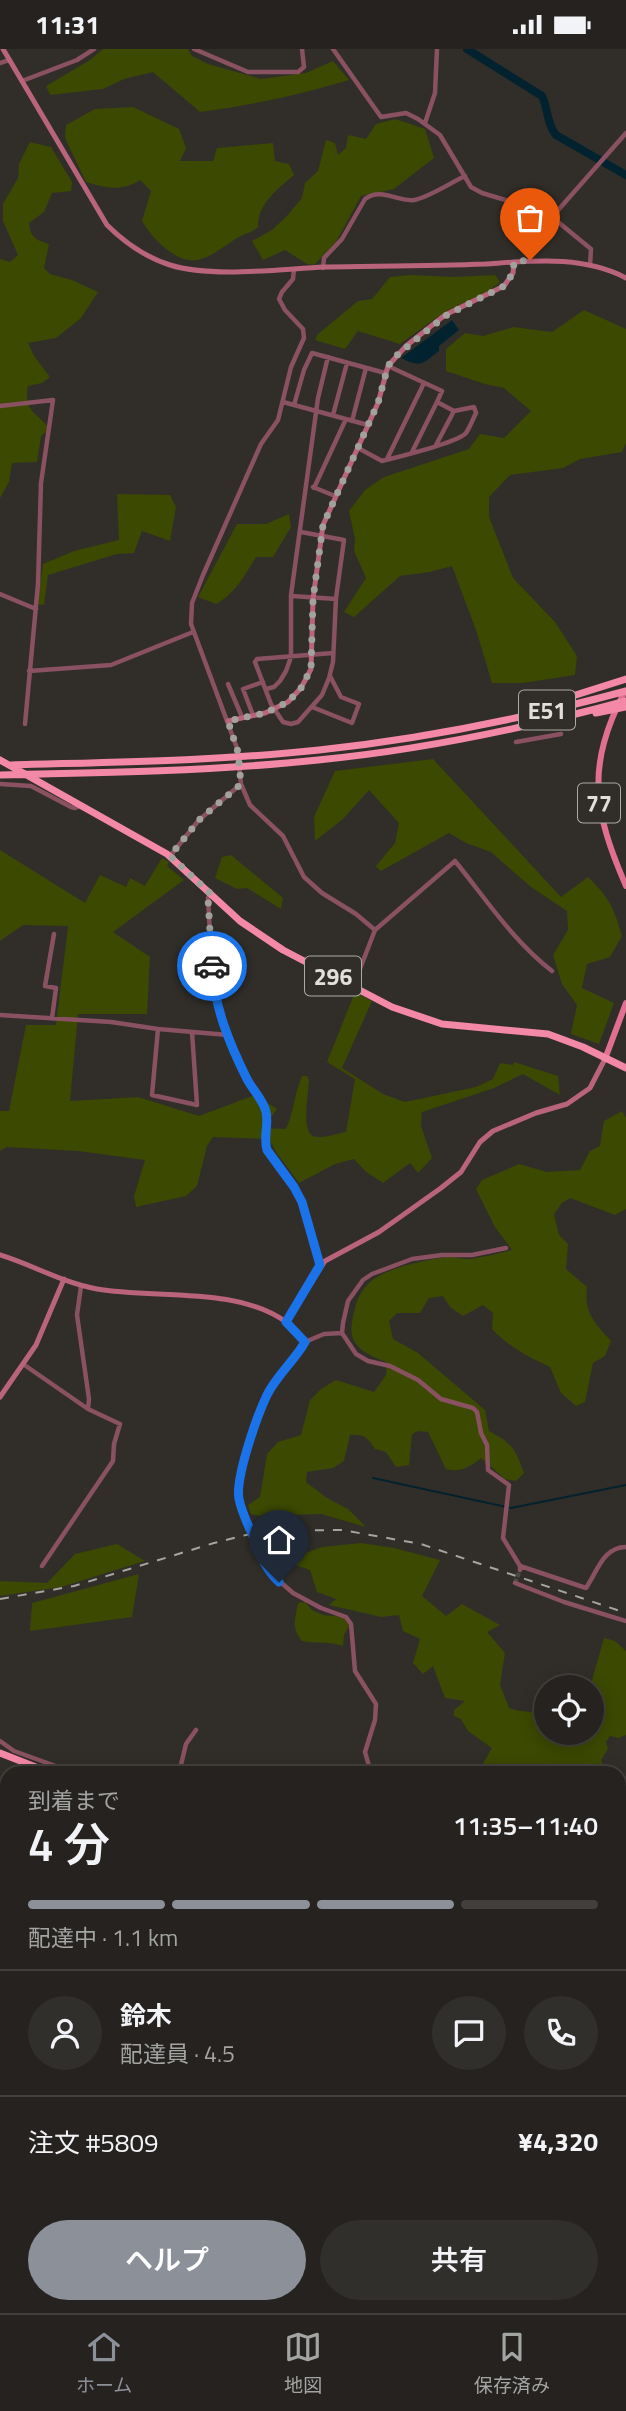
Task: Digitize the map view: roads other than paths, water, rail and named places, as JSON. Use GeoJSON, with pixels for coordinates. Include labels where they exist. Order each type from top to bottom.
{"type":"FeatureCollection","features":[{"type":"Feature","properties":{"kind":"highway"},"geometry":{"type":"LineString","coordinates":[[467,727],[626,679]]}},
{"type":"Feature","properties":{"kind":"highway","name":"E51"},"geometry":{"type":"LineString","coordinates":[[0,766],[247,757],[370,744],[467,727],[626,690]]}},
{"type":"Feature","properties":{"kind":"highway","name":"E51"},"geometry":{"type":"LineString","coordinates":[[0,775],[180,770],[321,760],[442,741],[540,722],[626,701]]}},
{"type":"Feature","properties":{"kind":"highway"},"geometry":{"type":"LineString","coordinates":[[540,722],[626,707]]}},
{"type":"Feature","properties":{"kind":"highway","name":"296"},"geometry":{"type":"LineString","coordinates":[[0,760],[170,856],[240,921],[267,940],[353,987],[409,1014],[442,1024],[548,1034],[626,1068]]}},
{"type":"Feature","properties":{"kind":"highway"},"geometry":{"type":"LineString","coordinates":[[0,1753],[33,1766]]}},
{"type":"Feature","properties":{"kind":"main road","name":"77"},"geometry":{"type":"LineString","coordinates":[[626,690],[611,717],[601,753],[598,797],[603,828],[626,885]]}},
{"type":"Feature","properties":{"kind":"main road"},"geometry":{"type":"LineString","coordinates":[[605,1059],[626,1003]]}},
{"type":"Feature","properties":{"kind":"street"},"geometry":{"type":"LineString","coordinates":[[3,49],[100,215],[132,247],[159,260],[204,271],[415,267],[545,260],[590,265],[626,278]]}},
{"type":"Feature","properties":{"kind":"street"},"geometry":{"type":"LineString","coordinates":[[21,82],[77,59],[94,49]]}},
{"type":"Feature","properties":{"kind":"street"},"geometry":{"type":"LineString","coordinates":[[194,49],[248,72],[298,72],[303,67],[302,49]]}},
{"type":"Feature","properties":{"kind":"street"},"geometry":{"type":"LineString","coordinates":[[333,49],[381,117],[407,113],[425,123],[440,135],[471,187],[552,217],[591,249],[590,265]]}},
{"type":"Feature","properties":{"kind":"street"},"geometry":{"type":"LineString","coordinates":[[425,123],[435,93],[438,49]]}},
{"type":"Feature","properties":{"kind":"street"},"geometry":{"type":"LineString","coordinates":[[0,64],[9,59]]}},
{"type":"Feature","properties":{"kind":"street"},"geometry":{"type":"LineString","coordinates":[[552,217],[626,133]]}},
{"type":"Feature","properties":{"kind":"street"},"geometry":{"type":"LineString","coordinates":[[323,268],[324,258],[342,239],[369,196],[387,194],[415,199],[465,176]]}},
{"type":"Feature","properties":{"kind":"street"},"geometry":{"type":"LineString","coordinates":[[228,721],[274,709],[288,702],[301,688],[311,669],[313,599],[321,536],[335,496],[378,403],[388,366],[396,356],[445,316],[504,286],[513,273],[514,262]]}},
{"type":"Feature","properties":{"kind":"street"},"geometry":{"type":"LineString","coordinates":[[294,269],[293,279],[279,299],[305,334],[291,367],[277,423],[261,444],[203,575],[190,615],[193,632],[228,721],[238,752],[241,782],[253,810],[283,836],[303,877],[375,930]]}},
{"type":"Feature","properties":{"kind":"street"},"geometry":{"type":"LineString","coordinates":[[294,405],[312,353],[385,373]]}},
{"type":"Feature","properties":{"kind":"street"},"geometry":{"type":"LineString","coordinates":[[266,689],[274,688],[280,681],[290,657],[291,596],[316,410],[328,357]]}},
{"type":"Feature","properties":{"kind":"street"},"geometry":{"type":"LineString","coordinates":[[333,415],[347,363]]}},
{"type":"Feature","properties":{"kind":"street"},"geometry":{"type":"LineString","coordinates":[[388,366],[442,391],[412,453]]}},
{"type":"Feature","properties":{"kind":"street"},"geometry":{"type":"LineString","coordinates":[[314,488],[349,420],[366,368]]}},
{"type":"Feature","properties":{"kind":"street"},"geometry":{"type":"LineString","coordinates":[[386,460],[424,383]]}},
{"type":"Feature","properties":{"kind":"street"},"geometry":{"type":"LineString","coordinates":[[0,406],[52,400],[41,483],[36,609],[25,724]]}},
{"type":"Feature","properties":{"kind":"street"},"geometry":{"type":"LineString","coordinates":[[283,402],[368,425]]}},
{"type":"Feature","properties":{"kind":"street"},"geometry":{"type":"LineString","coordinates":[[358,448],[382,461],[460,437],[477,410],[472,407],[454,411],[437,402]]}},
{"type":"Feature","properties":{"kind":"street"},"geometry":{"type":"LineString","coordinates":[[436,446],[454,411]]}},
{"type":"Feature","properties":{"kind":"street"},"geometry":{"type":"LineString","coordinates":[[307,485],[335,496]]}},
{"type":"Feature","properties":{"kind":"street"},"geometry":{"type":"LineString","coordinates":[[301,532],[344,540],[336,599],[333,653],[330,675],[323,695],[298,722],[283,722],[274,709],[255,662],[257,659],[333,653]]}},
{"type":"Feature","properties":{"kind":"street"},"geometry":{"type":"LineString","coordinates":[[0,594],[36,609]]}},
{"type":"Feature","properties":{"kind":"street"},"geometry":{"type":"LineString","coordinates":[[291,596],[336,599]]}},
{"type":"Feature","properties":{"kind":"street"},"geometry":{"type":"LineString","coordinates":[[30,671],[111,665],[193,632]]}},
{"type":"Feature","properties":{"kind":"street"},"geometry":{"type":"LineString","coordinates":[[312,707],[352,723],[359,704],[341,697],[330,675]]}},
{"type":"Feature","properties":{"kind":"street"},"geometry":{"type":"LineString","coordinates":[[253,715],[243,689],[263,682]]}},
{"type":"Feature","properties":{"kind":"street"},"geometry":{"type":"LineString","coordinates":[[228,684],[242,717]]}},
{"type":"Feature","properties":{"kind":"street"},"geometry":{"type":"LineString","coordinates":[[516,742],[561,734]]}},
{"type":"Feature","properties":{"kind":"street"},"geometry":{"type":"LineString","coordinates":[[170,856],[199,820],[241,782]]}},
{"type":"Feature","properties":{"kind":"street"},"geometry":{"type":"LineString","coordinates":[[0,784],[31,786],[74,808],[80,805]]}},
{"type":"Feature","properties":{"kind":"street"},"geometry":{"type":"LineString","coordinates":[[353,987],[375,930],[456,861],[496,911],[502,923],[552,971]]}},
{"type":"Feature","properties":{"kind":"street"},"geometry":{"type":"LineString","coordinates":[[211,894],[208,898],[213,989],[228,1035],[246,1076],[266,1111],[267,1150],[302,1202],[320,1265]]}},
{"type":"Feature","properties":{"kind":"street"},"geometry":{"type":"LineString","coordinates":[[52,1018],[56,988],[45,986],[54,934]]}},
{"type":"Feature","properties":{"kind":"street"},"geometry":{"type":"LineString","coordinates":[[0,1015],[111,1022],[228,1035]]}},
{"type":"Feature","properties":{"kind":"street"},"geometry":{"type":"LineString","coordinates":[[158,1029],[152,1095],[197,1105],[192,1033]]}},
{"type":"Feature","properties":{"kind":"street"},"geometry":{"type":"LineString","coordinates":[[286,1322],[320,1265],[336,1253],[379,1232],[441,1188],[461,1171],[480,1142],[493,1131],[536,1113],[567,1104],[590,1088],[605,1059]]}},
{"type":"Feature","properties":{"kind":"street"},"geometry":{"type":"LineString","coordinates":[[506,1248],[472,1255],[412,1259],[372,1274],[363,1280],[348,1301],[342,1333],[360,1357],[390,1366],[418,1380],[442,1399],[473,1408],[477,1412],[481,1433],[487,1445],[488,1470],[509,1486],[503,1538],[520,1568],[586,1588],[608,1554],[616,1548],[626,1547]]}},
{"type":"Feature","properties":{"kind":"street"},"geometry":{"type":"LineString","coordinates":[[0,1255],[81,1286],[183,1294],[257,1308],[286,1322],[305,1342]]}},
{"type":"Feature","properties":{"kind":"street"},"geometry":{"type":"LineString","coordinates":[[0,1397],[36,1345],[64,1279]]}},
{"type":"Feature","properties":{"kind":"street"},"geometry":{"type":"LineString","coordinates":[[81,1286],[77,1315],[89,1399],[88,1409]]}},
{"type":"Feature","properties":{"kind":"street"},"geometry":{"type":"LineString","coordinates":[[342,1333],[324,1334],[305,1342],[284,1367],[267,1394],[239,1482],[239,1498],[269,1572],[279,1582],[321,1608],[346,1617],[351,1624],[355,1671],[376,1704],[375,1720],[365,1752],[368,1766]]}},
{"type":"Feature","properties":{"kind":"street"},"geometry":{"type":"LineString","coordinates":[[23,1364],[88,1409],[120,1424],[114,1444],[113,1461],[42,1566]]}},
{"type":"Feature","properties":{"kind":"street"},"geometry":{"type":"LineString","coordinates":[[515,1583],[514,1585],[626,1621]]}},
{"type":"Feature","properties":{"kind":"street"},"geometry":{"type":"LineString","coordinates":[[181,1766],[186,1744],[196,1730]]}},
{"type":"Feature","properties":{"kind":"street"},"geometry":{"type":"LineString","coordinates":[[0,1741],[14,1751],[56,1766]]}},
{"type":"Feature","properties":{"kind":"water"},"geometry":{"type":"Polygon","coordinates":[[[452,320],[459,330],[439,346],[439,351],[429,359],[417,364],[401,358],[452,320]]]}},
{"type":"Feature","properties":{"kind":"waterway"},"geometry":{"type":"LineString","coordinates":[[467,49],[542,96],[556,135],[626,175]]}},
{"type":"Feature","properties":{"kind":"waterway"},"geometry":{"type":"LineString","coordinates":[[373,1478],[511,1508],[626,1485]]}},
{"type":"Feature","properties":{"kind":"tunnel"},"geometry":{"type":"LineString","coordinates":[[515,1583],[520,1570]]}},
{"type":"Feature","properties":{"kind":"railway"},"geometry":{"type":"LineString","coordinates":[[0,1599],[74,1586],[262,1531],[342,1530],[421,1544],[626,1613]]}}]}
